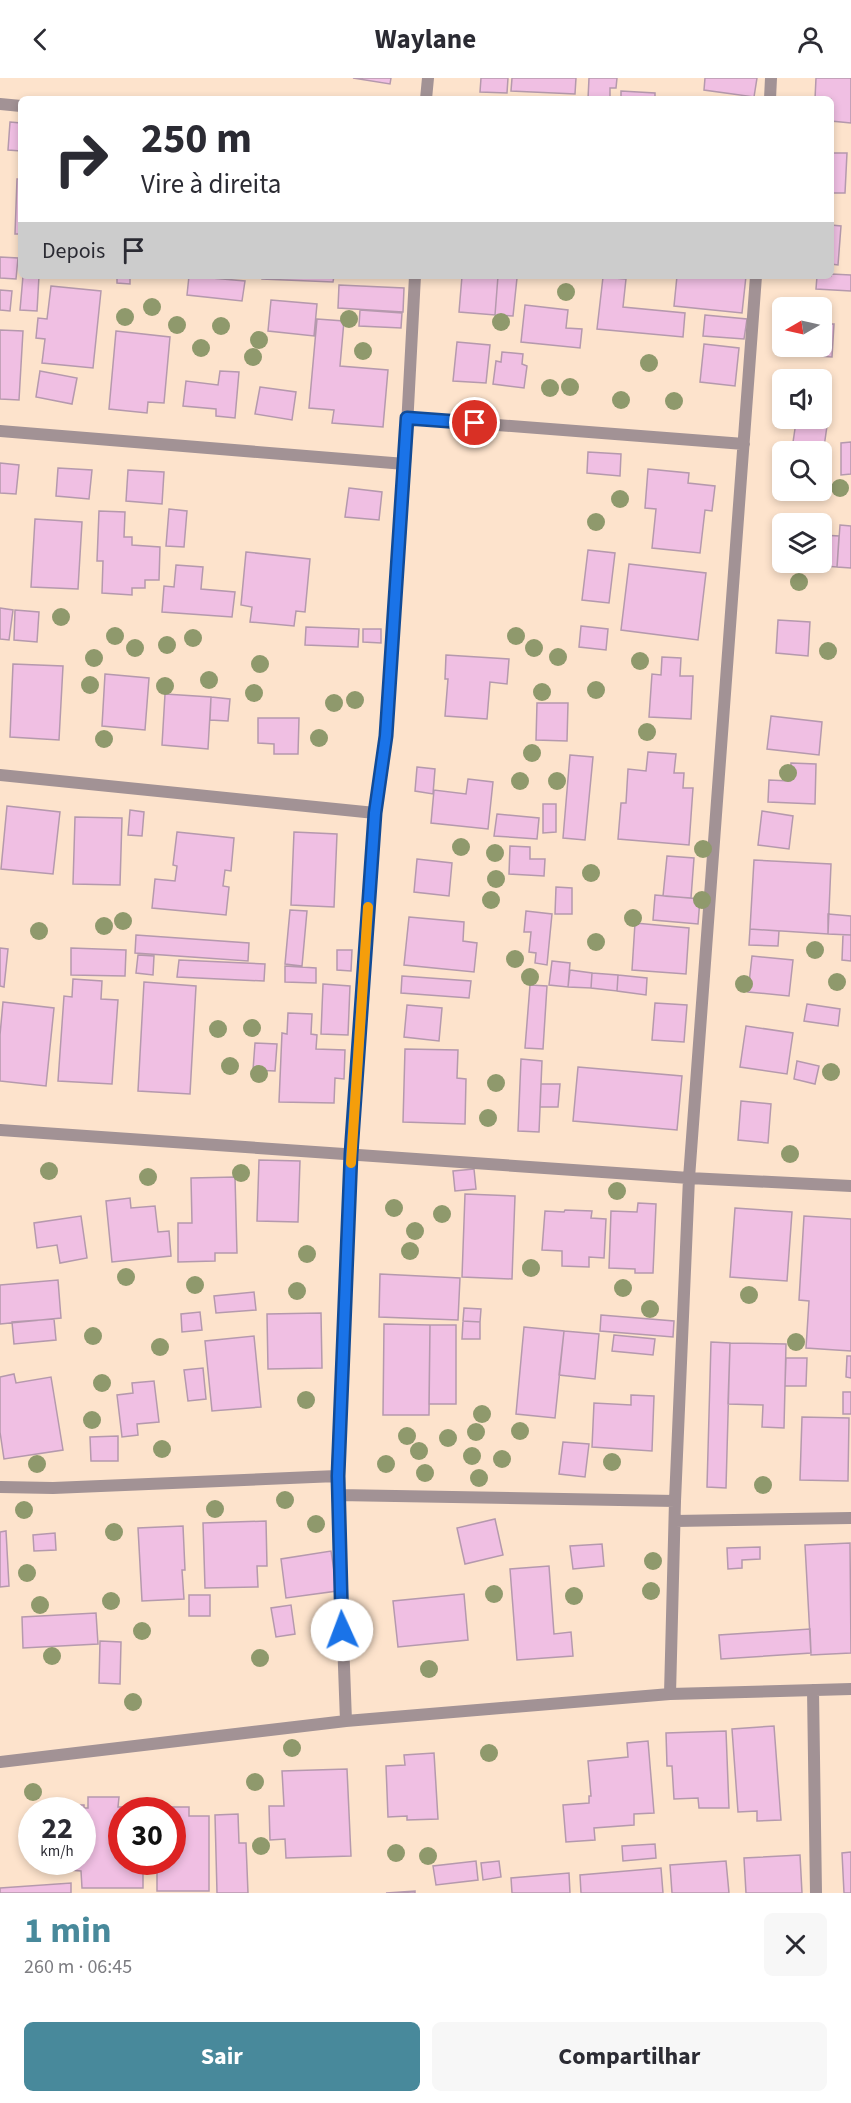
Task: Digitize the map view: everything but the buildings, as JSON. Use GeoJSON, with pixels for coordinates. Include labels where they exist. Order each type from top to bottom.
{"type":"FeatureCollection","features":[{"type":"Feature","properties":{"kind":"street"},"geometry":{"type":"LineString","coordinates":[[426,96],[428,78]]}},
{"type":"Feature","properties":{"kind":"street"},"geometry":{"type":"LineString","coordinates":[[770,96],[771,78]]}},
{"type":"Feature","properties":{"kind":"street"},"geometry":{"type":"LineString","coordinates":[[0,104],[18,106]]}},
{"type":"Feature","properties":{"kind":"street"},"geometry":{"type":"LineString","coordinates":[[346,1721],[338,1476],[351,1154],[375,813],[386,736],[405,464],[415,279]]}},
{"type":"Feature","properties":{"kind":"street"},"geometry":{"type":"LineString","coordinates":[[670,1694],[675,1501],[689,1178],[756,279]]}},
{"type":"Feature","properties":{"kind":"street"},"geometry":{"type":"LineString","coordinates":[[407,418],[744,444]]}},
{"type":"Feature","properties":{"kind":"street"},"geometry":{"type":"LineString","coordinates":[[0,431],[405,464]]}},
{"type":"Feature","properties":{"kind":"street"},"geometry":{"type":"LineString","coordinates":[[0,775],[375,813]]}},
{"type":"Feature","properties":{"kind":"street"},"geometry":{"type":"LineString","coordinates":[[0,1130],[689,1178],[851,1186]]}},
{"type":"Feature","properties":{"kind":"street"},"geometry":{"type":"LineString","coordinates":[[0,1487],[52,1488],[338,1476]]}},
{"type":"Feature","properties":{"kind":"street"},"geometry":{"type":"LineString","coordinates":[[338,1495],[675,1501]]}},
{"type":"Feature","properties":{"kind":"street"},"geometry":{"type":"LineString","coordinates":[[675,1521],[851,1518]]}},
{"type":"Feature","properties":{"kind":"street"},"geometry":{"type":"LineString","coordinates":[[0,1762],[346,1721],[670,1694],[851,1689]]}},
{"type":"Feature","properties":{"kind":"street"},"geometry":{"type":"LineString","coordinates":[[813,1690],[816,1893]]}},
{"type":"Feature","properties":{"kind":"slow traffic"},"geometry":{"type":"LineString","coordinates":[[351,1163],[368,907]]}},
{"type":"Feature","properties":{"kind":"route"},"geometry":{"type":"LineString","coordinates":[[342,1630],[338,1476],[351,1154],[375,813],[386,736],[407,418],[475,423]]}}]}
